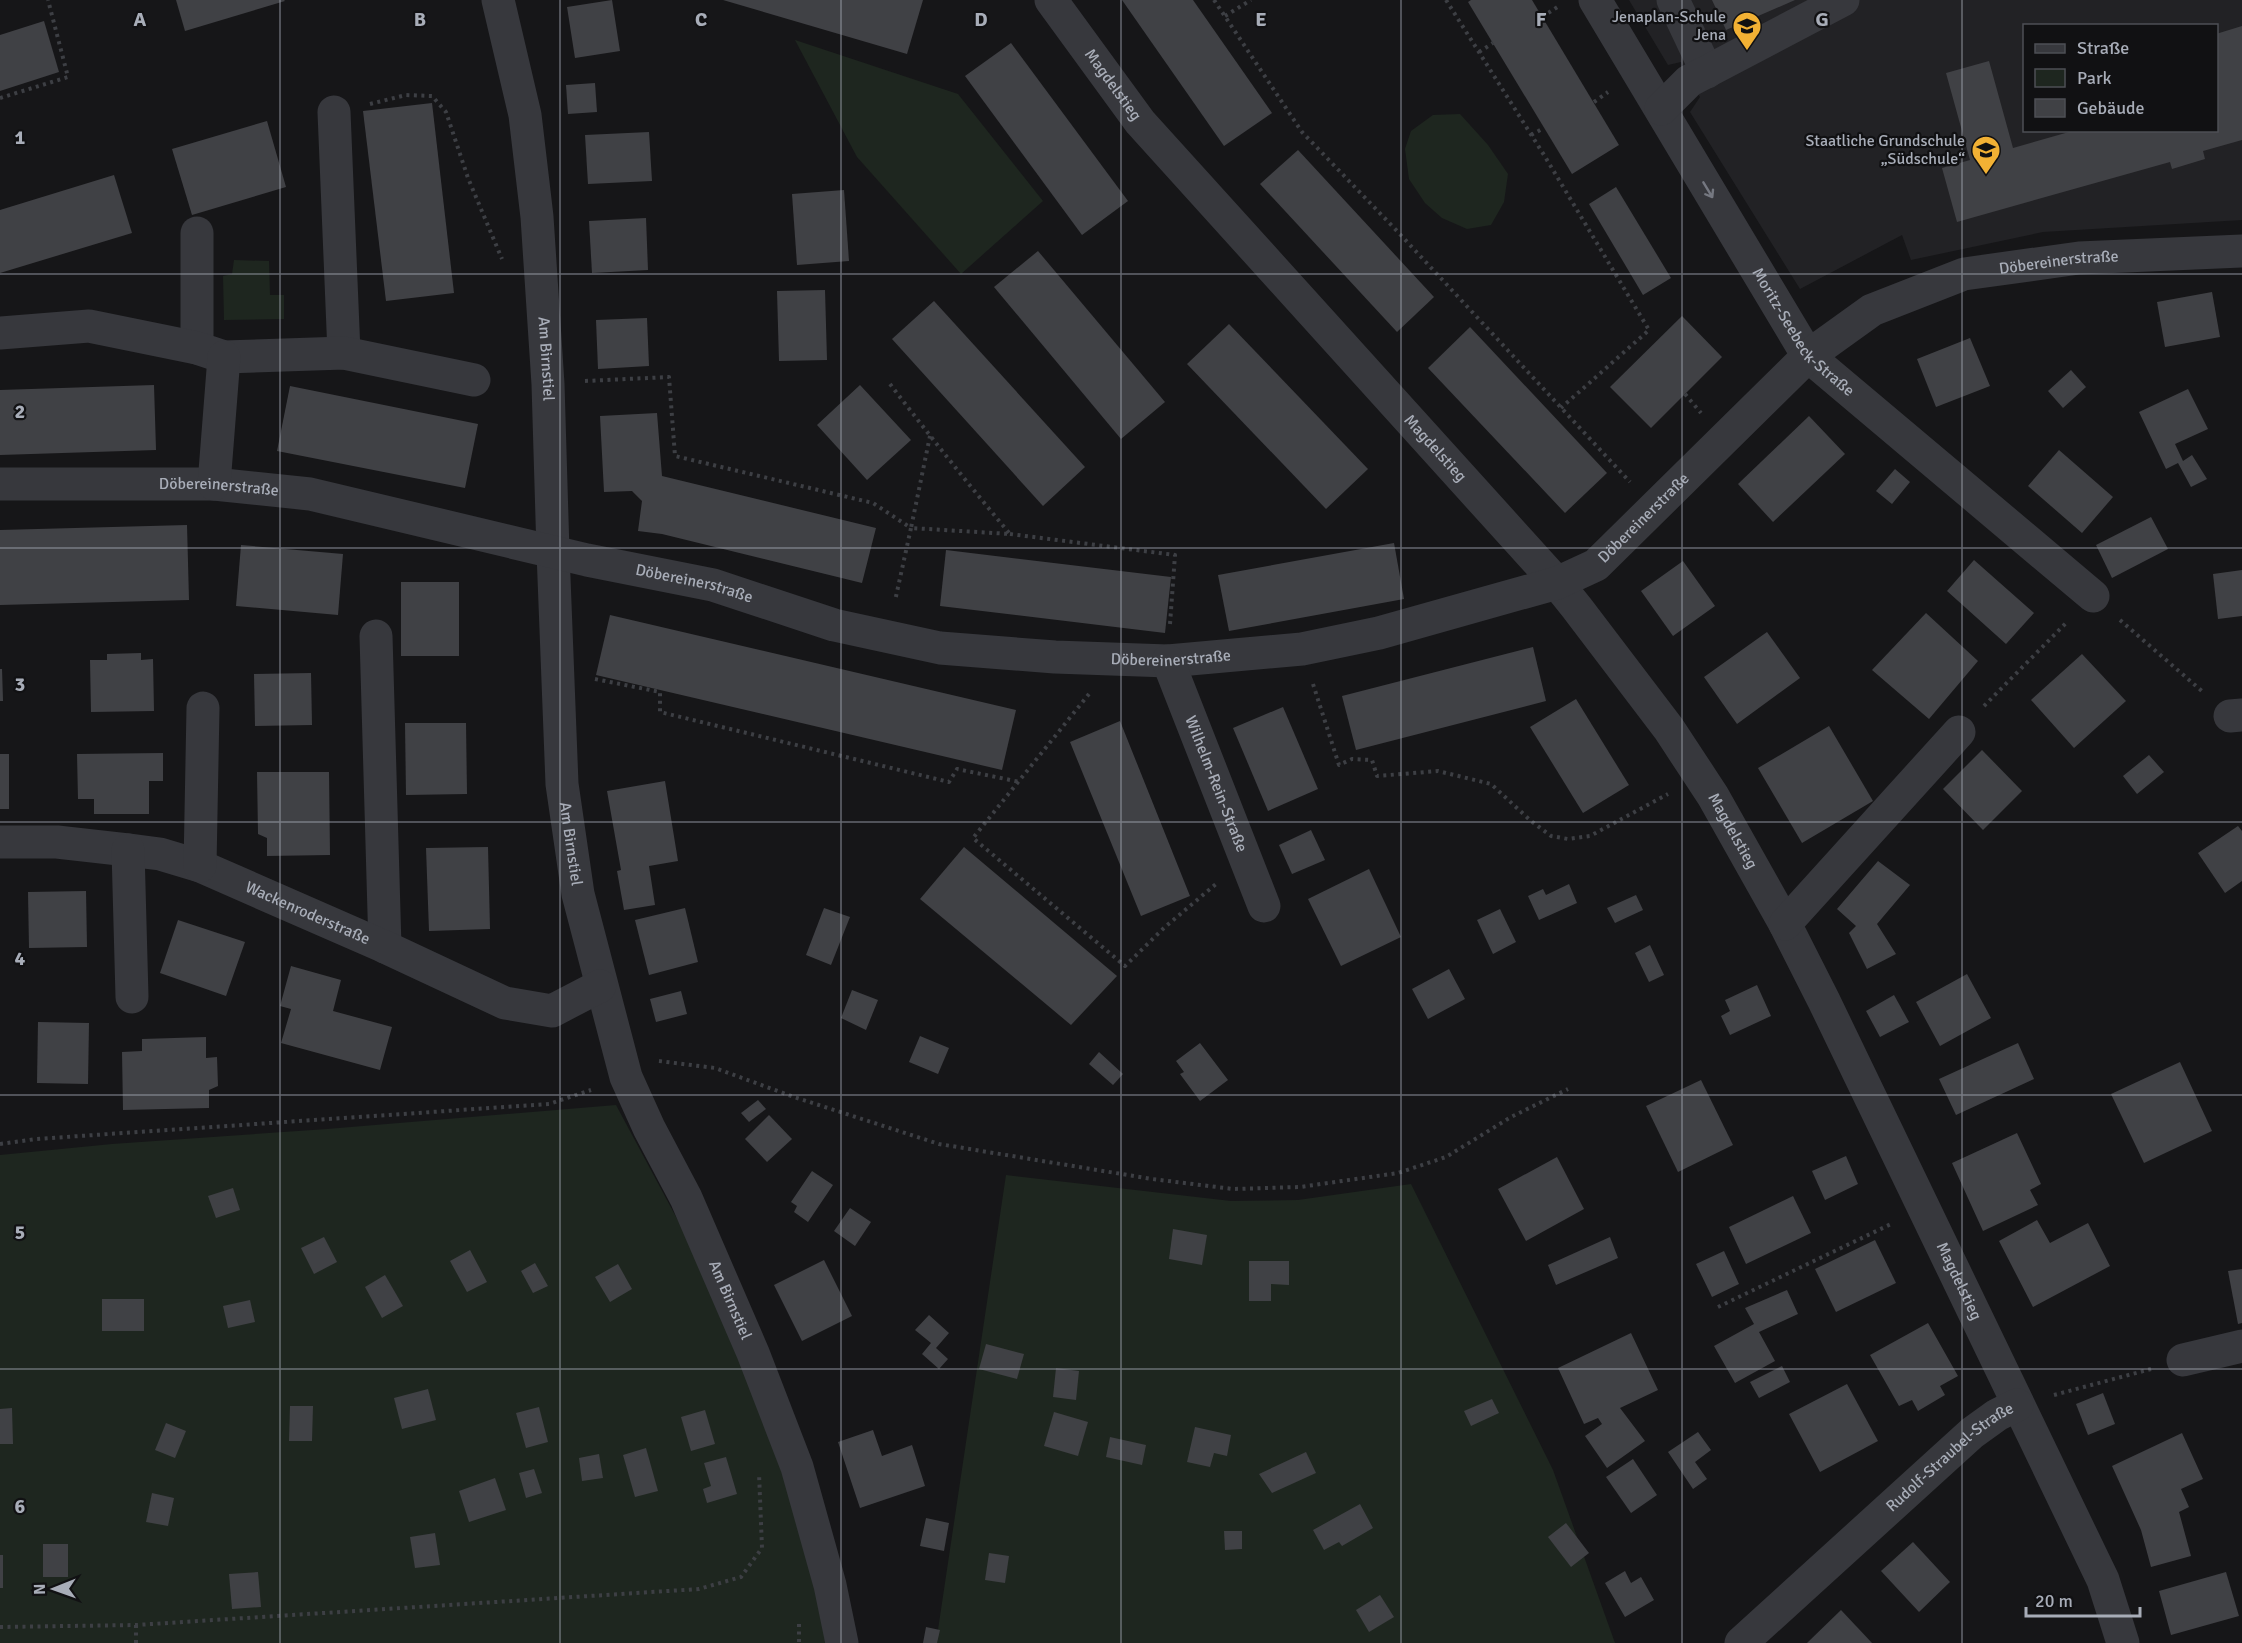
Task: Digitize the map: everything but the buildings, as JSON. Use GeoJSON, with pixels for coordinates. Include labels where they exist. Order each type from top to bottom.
{"type":"FeatureCollection","features":[{"type":"Feature","properties":{"kind":"street","name":"Am Birnstiel"},"geometry":{"type":"LineString","coordinates":[[498,0],[525,115],[537,217],[548,384],[562,784],[578,894],[623,1069],[649,1128],[686,1198],[753,1353],[797,1467],[830,1585],[842,1643]]}},
{"type":"Feature","properties":{"kind":"street","name":"Magdelstieg"},"geometry":{"type":"LineString","coordinates":[[1051,0],[1140,122],[1557,583],[1669,729],[1713,796],[1785,924],[1924,1208],[2103,1580],[2123,1643]]}},
{"type":"Feature","properties":{"kind":"street","name":"Moritz-Seebeck-Straße"},"geometry":{"type":"LineString","coordinates":[[1595,0],[1808,356],[2093,596]]}},
{"type":"Feature","properties":{"kind":"street"},"geometry":{"type":"LineString","coordinates":[[1673,0],[1707,72]]}},
{"type":"Feature","properties":{"kind":"street"},"geometry":{"type":"LineString","coordinates":[[1661,109],[1689,81],[1843,0]]}},
{"type":"Feature","properties":{"kind":"street"},"geometry":{"type":"LineString","coordinates":[[334,112],[345,353]]}},
{"type":"Feature","properties":{"kind":"street"},"geometry":{"type":"LineString","coordinates":[[197,233],[211,352],[214,484]]}},
{"type":"Feature","properties":{"kind":"street","name":"Döbereinerstraße"},"geometry":{"type":"LineString","coordinates":[[0,484],[214,484],[310,494],[553,552],[713,585],[834,625],[940,648],[1055,657],[1168,661],[1302,649],[1379,633],[1557,583],[1596,565],[1808,356],[1872,310],[1964,274],[2079,258],[2242,251]]}},
{"type":"Feature","properties":{"kind":"street"},"geometry":{"type":"LineString","coordinates":[[0,333],[89,326],[211,352],[345,353],[474,380]]}},
{"type":"Feature","properties":{"kind":"street"},"geometry":{"type":"LineString","coordinates":[[376,636],[385,947]]}},
{"type":"Feature","properties":{"kind":"street","name":"Wilhelm-Rein-Straße"},"geometry":{"type":"LineString","coordinates":[[1168,661],[1244,861],[1264,906]]}},
{"type":"Feature","properties":{"kind":"street"},"geometry":{"type":"LineString","coordinates":[[201,866],[203,708]]}},
{"type":"Feature","properties":{"kind":"street"},"geometry":{"type":"LineString","coordinates":[[1785,924],[1959,732]]}},
{"type":"Feature","properties":{"kind":"street","name":"Wackenroderstraße"},"geometry":{"type":"LineString","coordinates":[[0,842],[57,842],[128,850],[160,854],[201,866],[505,1002],[552,1011],[600,986]]}},
{"type":"Feature","properties":{"kind":"street"},"geometry":{"type":"LineString","coordinates":[[128,850],[132,997]]}},
{"type":"Feature","properties":{"kind":"street"},"geometry":{"type":"LineString","coordinates":[[2183,1360],[2242,1346]]}},
{"type":"Feature","properties":{"kind":"street","name":"Rudolf-Straubel-Straße"},"geometry":{"type":"LineString","coordinates":[[1741,1643],[1972,1433],[1997,1415],[2018,1405]]}},
{"type":"Feature","properties":{"kind":"path"},"geometry":{"type":"LineString","coordinates":[[0,98],[68,77],[48,0]]}},
{"type":"Feature","properties":{"kind":"path"},"geometry":{"type":"LineString","coordinates":[[1214,0],[1302,132],[1625,477]]}},
{"type":"Feature","properties":{"kind":"path"},"geometry":{"type":"LineString","coordinates":[[1225,16],[1251,0]]}},
{"type":"Feature","properties":{"kind":"path"},"geometry":{"type":"LineString","coordinates":[[1446,0],[1649,330],[1561,408]]}},
{"type":"Feature","properties":{"kind":"path"},"geometry":{"type":"LineString","coordinates":[[1542,17],[1555,9]]}},
{"type":"Feature","properties":{"kind":"path"},"geometry":{"type":"LineString","coordinates":[[1479,52],[1493,43]]}},
{"type":"Feature","properties":{"kind":"path"},"geometry":{"type":"LineString","coordinates":[[1594,102],[1606,93]]}},
{"type":"Feature","properties":{"kind":"path"},"geometry":{"type":"LineString","coordinates":[[334,112],[406,95],[432,96],[446,112],[468,178],[511,280],[543,304]]}},
{"type":"Feature","properties":{"kind":"path"},"geometry":{"type":"LineString","coordinates":[[1531,135],[1544,128]]}},
{"type":"Feature","properties":{"kind":"path"},"geometry":{"type":"LineString","coordinates":[[548,384],[669,377],[675,456],[873,503],[911,528],[1010,534],[1175,555],[1168,661]]}},
{"type":"Feature","properties":{"kind":"path"},"geometry":{"type":"LineString","coordinates":[[890,384],[1010,534]]}},
{"type":"Feature","properties":{"kind":"path"},"geometry":{"type":"LineString","coordinates":[[1685,394],[1706,418]]}},
{"type":"Feature","properties":{"kind":"path"},"geometry":{"type":"LineString","coordinates":[[898,586],[930,436]]}},
{"type":"Feature","properties":{"kind":"path"},"geometry":{"type":"LineString","coordinates":[[1959,732],[2093,596],[2236,715]]}},
{"type":"Feature","properties":{"kind":"path"},"geometry":{"type":"LineString","coordinates":[[590,678],[660,692],[660,712],[949,782],[957,769],[1020,782]]}},
{"type":"Feature","properties":{"kind":"path"},"geometry":{"type":"LineString","coordinates":[[1312,683],[1339,765],[1352,759],[1372,760],[1377,776],[1438,771],[1491,784],[1551,836],[1568,839],[1590,836],[1670,793]]}},
{"type":"Feature","properties":{"kind":"path"},"geometry":{"type":"LineString","coordinates":[[1089,694],[973,838],[1125,966],[1165,927],[1244,861]]}},
{"type":"Feature","properties":{"kind":"path"},"geometry":{"type":"LineString","coordinates":[[0,1144],[36,1139],[549,1104],[623,1069],[653,1060],[715,1068],[794,1097],[939,1144],[1141,1177],[1233,1189],[1300,1187],[1398,1173],[1446,1157],[1512,1117],[1568,1089]]}},
{"type":"Feature","properties":{"kind":"path"},"geometry":{"type":"LineString","coordinates":[[1718,1307],[1924,1208]]}},
{"type":"Feature","properties":{"kind":"path","name":"Rudolf-Straubel-Straße"},"geometry":{"type":"LineString","coordinates":[[2018,1405],[2183,1360]]}},
{"type":"Feature","properties":{"kind":"path"},"geometry":{"type":"LineString","coordinates":[[0,1627],[136,1624],[699,1589],[741,1577],[762,1548],[759,1469]]}},
{"type":"Feature","properties":{"kind":"path"},"geometry":{"type":"LineString","coordinates":[[136,1624],[136,1643]]}},
{"type":"Feature","properties":{"kind":"shaded area","name":"Staatliche Grundschule „Südschule“"},"geometry":{"type":"Polygon","coordinates":[[[1629,0],[2242,0],[2242,220],[2043,232],[1911,260],[1902,235],[1800,289],[1690,112],[1700,97],[1689,81],[1681,62],[1668,65],[1629,0]]]}},
{"type":"Feature","properties":{"kind":"green space"},"geometry":{"type":"Polygon","coordinates":[[[795,40],[958,94],[1043,201],[961,274],[857,157],[795,40]]]}},
{"type":"Feature","properties":{"kind":"green space"},"geometry":{"type":"Polygon","coordinates":[[[1460,114],[1488,145],[1508,174],[1504,202],[1491,225],[1467,229],[1442,218],[1425,203],[1409,179],[1405,149],[1411,131],[1433,115],[1460,114]]]}},
{"type":"Feature","properties":{"kind":"green space"},"geometry":{"type":"Polygon","coordinates":[[[234,260],[269,261],[270,295],[284,295],[284,319],[224,320],[223,276],[232,274],[234,260]]]}},
{"type":"Feature","properties":{"kind":"green space"},"geometry":{"type":"Polygon","coordinates":[[[616,1105],[690,1243],[766,1408],[836,1643],[0,1643],[0,1155],[112,1144],[616,1105]]]}},
{"type":"Feature","properties":{"kind":"green space"},"geometry":{"type":"Polygon","coordinates":[[[1006,1175],[1231,1201],[1298,1200],[1411,1184],[1553,1470],[1615,1643],[936,1643],[1006,1175]]]}},
{"type":"Feature","properties":{"kind":"place","name":"Jenaplan-Schule Jena"},"geometry":{"type":"Point","coordinates":[1747,52]}},
{"type":"Feature","properties":{"kind":"place","name":"Staatliche Grundschule „Südschule“"},"geometry":{"type":"Point","coordinates":[1986,176]}}]}
